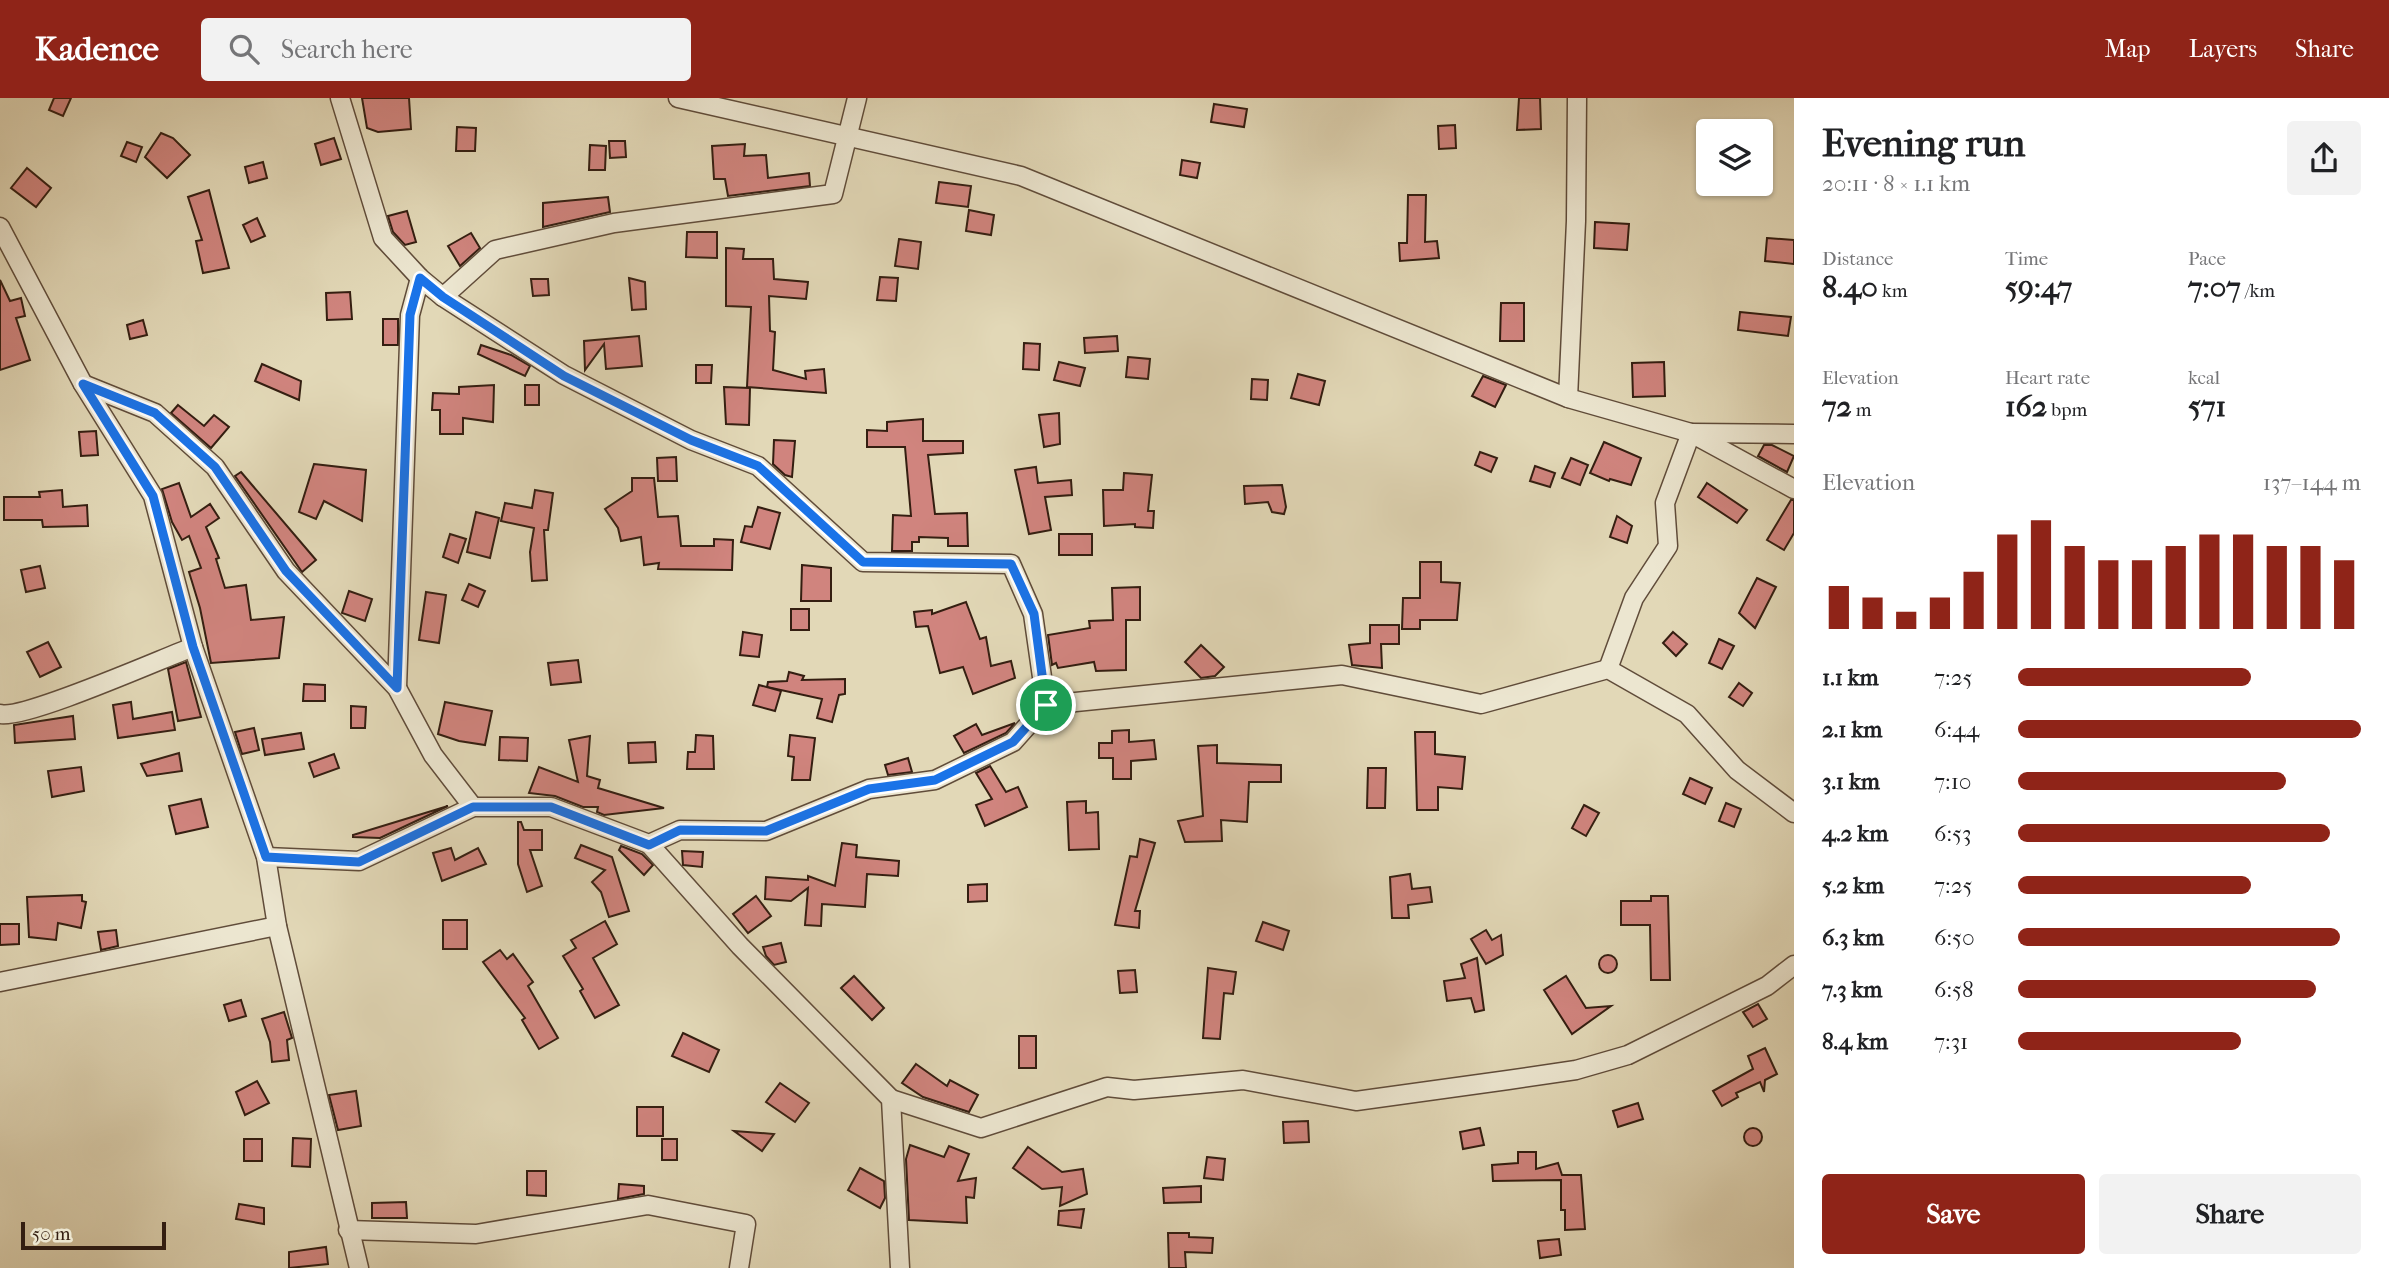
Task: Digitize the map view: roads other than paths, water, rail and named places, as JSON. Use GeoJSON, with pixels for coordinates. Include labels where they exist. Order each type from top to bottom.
{"type":"FeatureCollection","features":[{"type":"Feature","properties":{"kind":"street"},"geometry":{"type":"LineString","coordinates":[[340,98],[383,238],[420,278],[443,297],[564,376],[691,440],[758,466],[863,562],[1011,564],[1034,614],[1046,705]]}},
{"type":"Feature","properties":{"kind":"street"},"geometry":{"type":"LineString","coordinates":[[678,98],[1021,176],[1568,398],[1691,433],[1794,489]]}},
{"type":"Feature","properties":{"kind":"street"},"geometry":{"type":"LineString","coordinates":[[443,297],[495,250],[614,223],[833,194],[850,135],[856,98]]}},
{"type":"Feature","properties":{"kind":"street"},"geometry":{"type":"LineString","coordinates":[[1568,398],[1576,221],[1577,98]]}},
{"type":"Feature","properties":{"kind":"street"},"geometry":{"type":"LineString","coordinates":[[0,227],[83,384],[153,496],[193,647],[266,857],[277,926],[359,1268]]}},
{"type":"Feature","properties":{"kind":"street"},"geometry":{"type":"LineString","coordinates":[[397,688],[410,315],[420,278]]}},
{"type":"Feature","properties":{"kind":"street"},"geometry":{"type":"LineString","coordinates":[[83,384],[155,413],[215,467],[286,571],[397,688],[433,755],[473,807]]}},
{"type":"Feature","properties":{"kind":"street"},"geometry":{"type":"LineString","coordinates":[[1691,433],[1794,434]]}},
{"type":"Feature","properties":{"kind":"street"},"geometry":{"type":"LineString","coordinates":[[1608,669],[1634,598],[1668,546],[1665,503],[1691,433]]}},
{"type":"Feature","properties":{"kind":"street"},"geometry":{"type":"LineString","coordinates":[[0,714],[7,716],[50,702],[193,647]]}},
{"type":"Feature","properties":{"kind":"street"},"geometry":{"type":"LineString","coordinates":[[649,845],[680,830],[766,831],[869,789],[935,780],[1013,742],[1046,705],[1342,675],[1481,704],[1608,669],[1687,714],[1737,770],[1794,813]]}},
{"type":"Feature","properties":{"kind":"street"},"geometry":{"type":"LineString","coordinates":[[266,857],[359,862],[473,807],[551,807],[649,845],[740,946],[891,1100],[981,1128],[1107,1087],[1134,1090],[1243,1080],[1356,1101],[1576,1070],[1628,1055],[1767,986],[1794,965]]}},
{"type":"Feature","properties":{"kind":"street"},"geometry":{"type":"LineString","coordinates":[[0,982],[277,926]]}},
{"type":"Feature","properties":{"kind":"street"},"geometry":{"type":"LineString","coordinates":[[891,1100],[900,1268]]}},
{"type":"Feature","properties":{"kind":"street"},"geometry":{"type":"LineString","coordinates":[[348,1230],[476,1234],[648,1205],[746,1224],[739,1268]]}}]}
